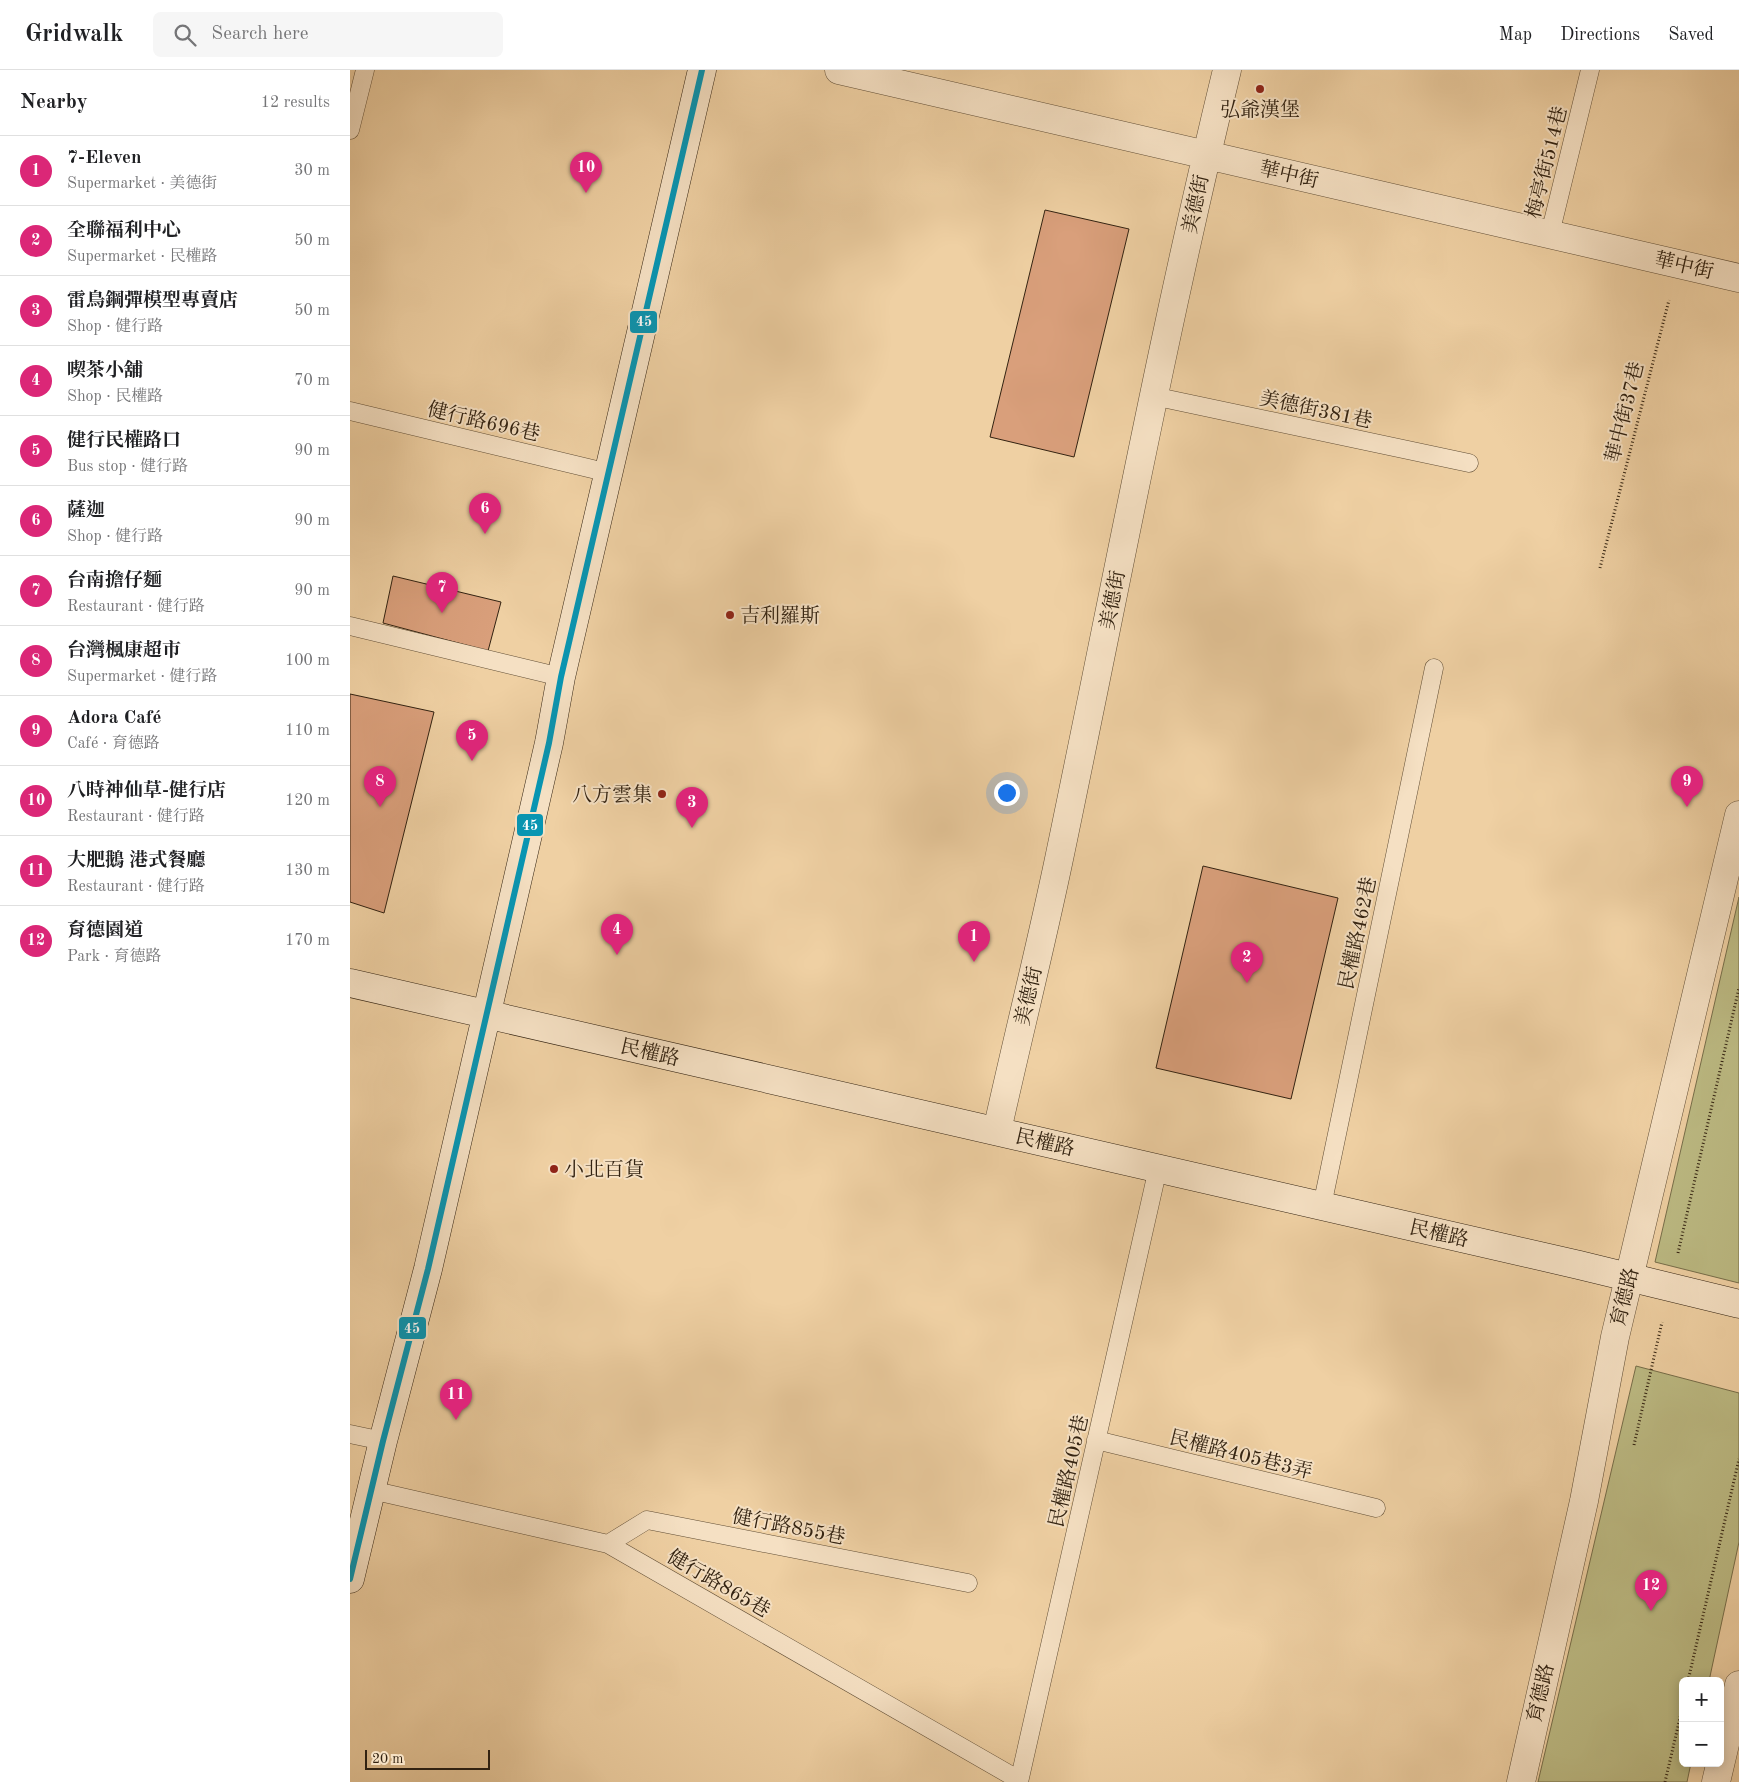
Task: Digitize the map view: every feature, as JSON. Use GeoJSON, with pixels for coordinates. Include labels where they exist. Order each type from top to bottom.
{"type":"FeatureCollection","features":[{"type":"Feature","properties":{"kind":"street"},"geometry":{"type":"LineString","coordinates":[[350,1579],[383,1441],[428,1268],[549,743],[561,677],[702,70]]}},
{"type":"Feature","properties":{"kind":"street","name":"華中街"},"geometry":{"type":"LineString","coordinates":[[839,70],[1739,278]]}},
{"type":"Feature","properties":{"kind":"street","name":"美德街"},"geometry":{"type":"LineString","coordinates":[[997,1130],[1058,862],[1153,396],[1206,154],[1227,70]]}},
{"type":"Feature","properties":{"kind":"street","name":"育德路"},"geometry":{"type":"LineString","coordinates":[[1520,1782],[1584,1501],[1615,1337],[1739,815]]}},
{"type":"Feature","properties":{"kind":"street","name":"民權路"},"geometry":{"type":"LineString","coordinates":[[350,983],[997,1130],[1739,1304]]}},
{"type":"Feature","properties":{"kind":"street"},"geometry":{"type":"LineString","coordinates":[[1716,1782],[1739,1685]]}},
{"type":"Feature","properties":{"kind":"lane"},"geometry":{"type":"LineString","coordinates":[[350,130],[365,70]]}},
{"type":"Feature","properties":{"kind":"lane","name":"梅亭街514巷"},"geometry":{"type":"LineString","coordinates":[[1550,234],[1590,70]]}},
{"type":"Feature","properties":{"kind":"lane","name":"美德街381巷"},"geometry":{"type":"LineString","coordinates":[[1153,396],[1469,463]]}},
{"type":"Feature","properties":{"kind":"lane","name":"健行路696巷"},"geometry":{"type":"LineString","coordinates":[[350,411],[608,472]]}},
{"type":"Feature","properties":{"kind":"lane"},"geometry":{"type":"LineString","coordinates":[[350,626],[561,677]]}},
{"type":"Feature","properties":{"kind":"lane","name":"民權路462巷"},"geometry":{"type":"LineString","coordinates":[[1322,1206],[1434,668]]}},
{"type":"Feature","properties":{"kind":"lane","name":"民權路405巷"},"geometry":{"type":"LineString","coordinates":[[1019,1781],[1158,1168]]}},
{"type":"Feature","properties":{"kind":"lane"},"geometry":{"type":"LineString","coordinates":[[350,1434],[383,1441]]}},
{"type":"Feature","properties":{"kind":"lane","name":"民權路405巷3弄"},"geometry":{"type":"LineString","coordinates":[[1096,1440],[1376,1508]]}},
{"type":"Feature","properties":{"kind":"lane","name":"健行路865巷"},"geometry":{"type":"LineString","coordinates":[[372,1490],[608,1544],[1019,1781]]}},
{"type":"Feature","properties":{"kind":"lane","name":"健行路855巷"},"geometry":{"type":"LineString","coordinates":[[608,1544],[647,1520],[968,1583]]}},
{"type":"Feature","properties":{"kind":"path","name":"華中街37巷"},"geometry":{"type":"LineString","coordinates":[[1600,568],[1678,264]]}},
{"type":"Feature","properties":{"kind":"path"},"geometry":{"type":"LineString","coordinates":[[1632,1453],[1739,988]]}},
{"type":"Feature","properties":{"kind":"path"},"geometry":{"type":"LineString","coordinates":[[1689,1677],[1739,1459]]}},
{"type":"Feature","properties":{"kind":"path"},"geometry":{"type":"LineString","coordinates":[[1665,1782],[1679,1722]]}},
{"type":"Feature","properties":{"kind":"shaded area"},"geometry":{"type":"Polygon","coordinates":[[[1739,897],[1739,1283],[1655,1262],[1739,897]]]}},
{"type":"Feature","properties":{"kind":"shaded area"},"geometry":{"type":"Polygon","coordinates":[[[1636,1366],[1739,1393],[1739,1542],[1710,1677],[1679,1677],[1679,1767],[1690,1767],[1687,1782],[1538,1782],[1636,1366]]]}},
{"type":"Feature","properties":{"kind":"building"},"geometry":{"type":"Polygon","coordinates":[[[1045,210],[1129,229],[1074,457],[990,437],[1045,210]]]}},
{"type":"Feature","properties":{"kind":"building"},"geometry":{"type":"Polygon","coordinates":[[[393,576],[501,602],[488,651],[383,623],[393,576]]]}},
{"type":"Feature","properties":{"kind":"building"},"geometry":{"type":"Polygon","coordinates":[[[350,694],[434,712],[384,913],[350,902],[350,694]]]}},
{"type":"Feature","properties":{"kind":"building"},"geometry":{"type":"Polygon","coordinates":[[[1203,866],[1338,898],[1291,1099],[1156,1068],[1203,866]]]}},
{"type":"Feature","properties":{"kind":"transit line","name":"45"},"geometry":{"type":"LineString","coordinates":[[350,1579],[383,1441],[428,1269],[549,743],[561,677],[702,70]]}},
{"type":"Feature","properties":{"kind":"place","name":"弘爺漢堡"},"geometry":{"type":"Point","coordinates":[1260,89]}},
{"type":"Feature","properties":{"kind":"place","name":"八時神仙草-健行店"},"geometry":{"type":"Point","coordinates":[586,193]}},
{"type":"Feature","properties":{"kind":"place","name":"薩迦"},"geometry":{"type":"Point","coordinates":[485,534]}},
{"type":"Feature","properties":{"kind":"place","name":"台南擔仔麵"},"geometry":{"type":"Point","coordinates":[442,613]}},
{"type":"Feature","properties":{"kind":"place","name":"吉利羅斯"},"geometry":{"type":"Point","coordinates":[730,615]}},
{"type":"Feature","properties":{"kind":"place","name":"健行民權路口"},"geometry":{"type":"Point","coordinates":[472,761]}},
{"type":"Feature","properties":{"kind":"place","name":"八方雲集"},"geometry":{"type":"Point","coordinates":[662,794]}},
{"type":"Feature","properties":{"kind":"place","name":"台灣楓康超市"},"geometry":{"type":"Point","coordinates":[380,807]}},
{"type":"Feature","properties":{"kind":"place","name":"Adora Café"},"geometry":{"type":"Point","coordinates":[1687,807]}},
{"type":"Feature","properties":{"kind":"place","name":"雷鳥鋼彈模型專賣店"},"geometry":{"type":"Point","coordinates":[692,828]}},
{"type":"Feature","properties":{"kind":"place","name":"喫茶小舖"},"geometry":{"type":"Point","coordinates":[617,955]}},
{"type":"Feature","properties":{"kind":"place","name":"7-Eleven"},"geometry":{"type":"Point","coordinates":[974,962]}},
{"type":"Feature","properties":{"kind":"place","name":"全聯福利中心"},"geometry":{"type":"Point","coordinates":[1247,983]}},
{"type":"Feature","properties":{"kind":"place","name":"小北百貨"},"geometry":{"type":"Point","coordinates":[554,1169]}},
{"type":"Feature","properties":{"kind":"place","name":"大肥鵝 港式餐廳"},"geometry":{"type":"Point","coordinates":[456,1420]}},
{"type":"Feature","properties":{"kind":"place","name":"育德園道"},"geometry":{"type":"Point","coordinates":[1651,1611]}}]}
